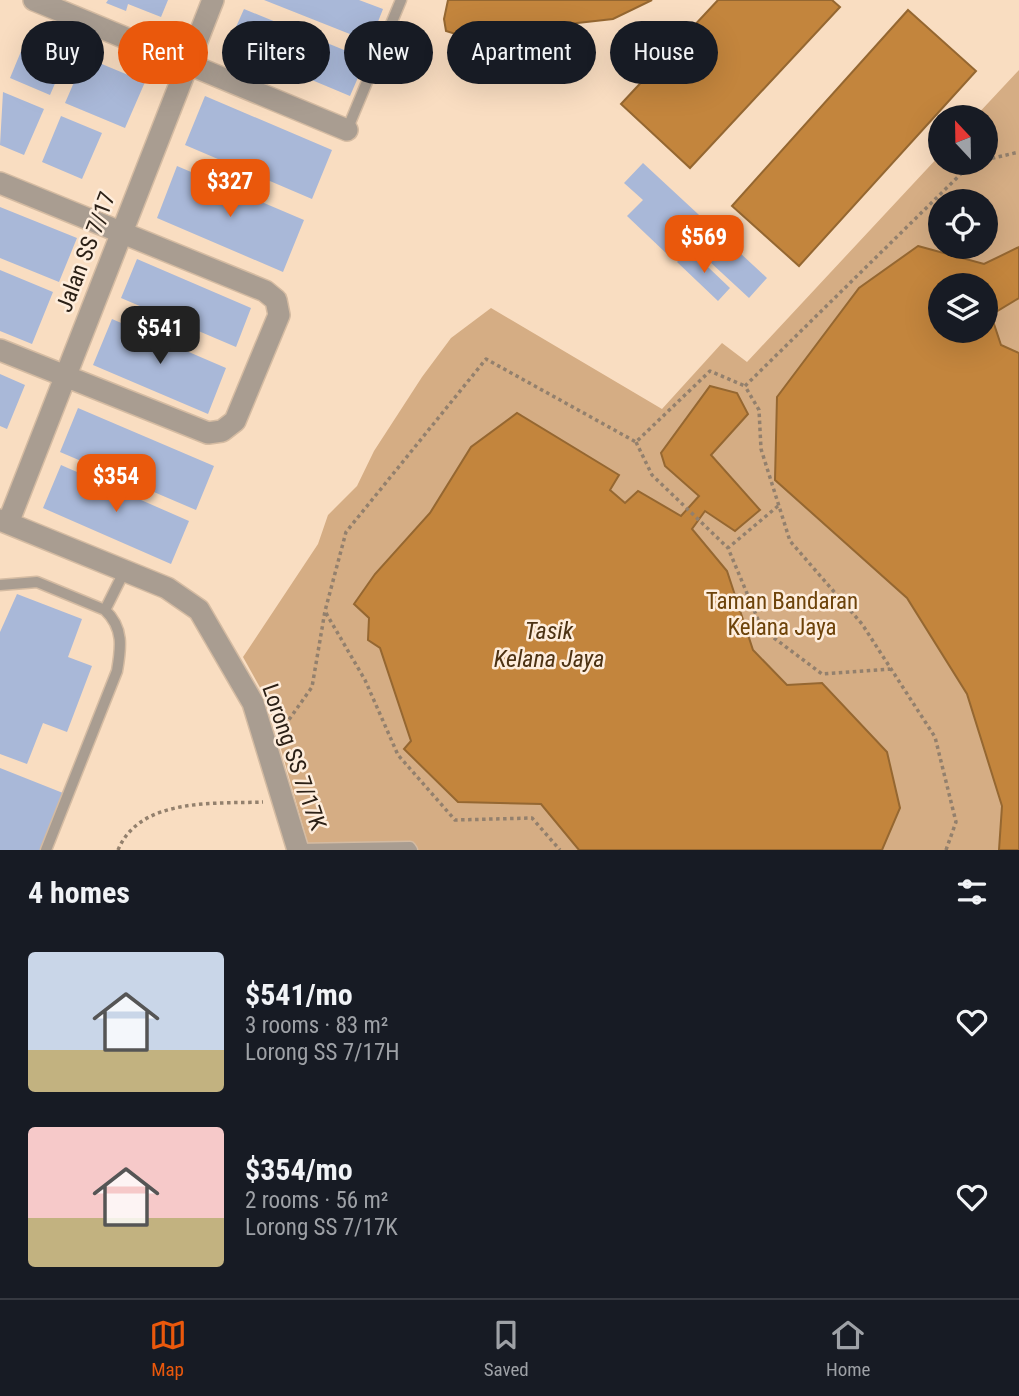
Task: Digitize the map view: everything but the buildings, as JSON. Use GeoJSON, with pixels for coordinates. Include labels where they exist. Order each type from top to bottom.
{"type":"FeatureCollection","features":[{"type":"Feature","properties":{"kind":"street"},"geometry":{"type":"LineString","coordinates":[[34,0],[118,35]]}},
{"type":"Feature","properties":{"kind":"street","name":"Jalan SS 7/17"},"geometry":{"type":"LineString","coordinates":[[205,21],[214,0]]}},
{"type":"Feature","properties":{"kind":"street"},"geometry":{"type":"LineString","coordinates":[[208,72],[347,130]]}},
{"type":"Feature","properties":{"kind":"street","name":"Jalan SS 7/17"},"geometry":{"type":"LineString","coordinates":[[4,521],[65,376],[180,84]]}},
{"type":"Feature","properties":{"kind":"street"},"geometry":{"type":"LineString","coordinates":[[0,183],[265,291],[276,300],[279,315],[234,421],[222,431],[208,433],[0,350]]}},
{"type":"Feature","properties":{"kind":"street","name":"Lorong SS 7/17K"},"geometry":{"type":"LineString","coordinates":[[4,521],[167,587],[199,610],[253,704],[298,850]]}},
{"type":"Feature","properties":{"kind":"lane"},"geometry":{"type":"LineString","coordinates":[[347,130],[401,0]]}},
{"type":"Feature","properties":{"kind":"lane"},"geometry":{"type":"LineString","coordinates":[[106,610],[125,570]]}},
{"type":"Feature","properties":{"kind":"lane"},"geometry":{"type":"LineString","coordinates":[[0,584],[37,582],[106,610],[112,616],[122,641],[117,671],[46,850]]}},
{"type":"Feature","properties":{"kind":"lane"},"geometry":{"type":"LineString","coordinates":[[298,850],[410,847],[412,850]]}},
{"type":"Feature","properties":{"kind":"path"},"geometry":{"type":"LineString","coordinates":[[998,157],[1019,152]]}},
{"type":"Feature","properties":{"kind":"path"},"geometry":{"type":"LineString","coordinates":[[745,387],[960,175]]}},
{"type":"Feature","properties":{"kind":"path"},"geometry":{"type":"LineString","coordinates":[[268,750],[312,687],[325,611],[346,533],[486,359],[636,442],[652,475],[682,500],[728,548],[762,629],[821,674],[891,668]]}},
{"type":"Feature","properties":{"kind":"path"},"geometry":{"type":"LineString","coordinates":[[636,442],[710,371],[745,387],[758,410],[761,449],[790,541],[862,624],[935,737],[956,822],[946,850]]}},
{"type":"Feature","properties":{"kind":"path"},"geometry":{"type":"LineString","coordinates":[[728,548],[778,506]]}},
{"type":"Feature","properties":{"kind":"path"},"geometry":{"type":"LineString","coordinates":[[325,611],[365,680],[397,755],[455,820],[532,818],[560,850]]}},
{"type":"Feature","properties":{"kind":"path"},"geometry":{"type":"LineString","coordinates":[[118,850],[141,819],[160,811],[211,804],[282,801]]}},
{"type":"Feature","properties":{"kind":"green space","name":"Taman Bandaran Kelana Jaya"},"geometry":{"type":"Polygon","coordinates":[[[1019,70],[1019,850],[402,850],[308,844],[267,700],[243,657],[318,544],[328,515],[357,486],[374,451],[451,338],[491,308],[662,409],[722,343],[747,362],[928,168],[928,175],[998,175],[998,105],[986,105],[1019,70]]]}},
{"type":"Feature","properties":{"kind":"water"},"geometry":{"type":"Polygon","coordinates":[[[448,0],[652,0],[613,19],[595,21],[447,21],[447,31],[444,19],[448,0]]]}},
{"type":"Feature","properties":{"kind":"water"},"geometry":{"type":"Polygon","coordinates":[[[718,0],[832,0],[840,7],[690,168],[621,104],[640,84],[718,84],[718,21],[698,21],[718,0]]]}},
{"type":"Feature","properties":{"kind":"water"},"geometry":{"type":"Polygon","coordinates":[[[908,10],[976,71],[945,105],[928,105],[928,124],[799,266],[732,206],[908,10]]]}},
{"type":"Feature","properties":{"kind":"water"},"geometry":{"type":"Polygon","coordinates":[[[918,246],[928,249],[928,259],[966,259],[984,264],[1019,247],[1019,298],[998,311],[998,273],[928,273],[928,343],[998,343],[998,336],[1001,345],[1019,353],[1019,850],[999,850],[1002,806],[967,694],[907,598],[775,480],[777,397],[859,288],[918,246]]]}},
{"type":"Feature","properties":{"kind":"water","name":"Tasik Kelana Jaya"},"geometry":{"type":"Polygon","coordinates":[[[710,386],[737,393],[748,414],[711,455],[760,510],[735,531],[705,511],[692,529],[727,571],[753,650],[787,685],[822,683],[887,752],[900,808],[882,850],[579,850],[541,804],[458,802],[404,749],[411,741],[380,648],[368,640],[369,618],[354,604],[375,574],[430,513],[471,447],[517,413],[619,475],[610,490],[625,503],[638,491],[681,516],[699,496],[665,466],[661,453],[710,386]]]}}]}
